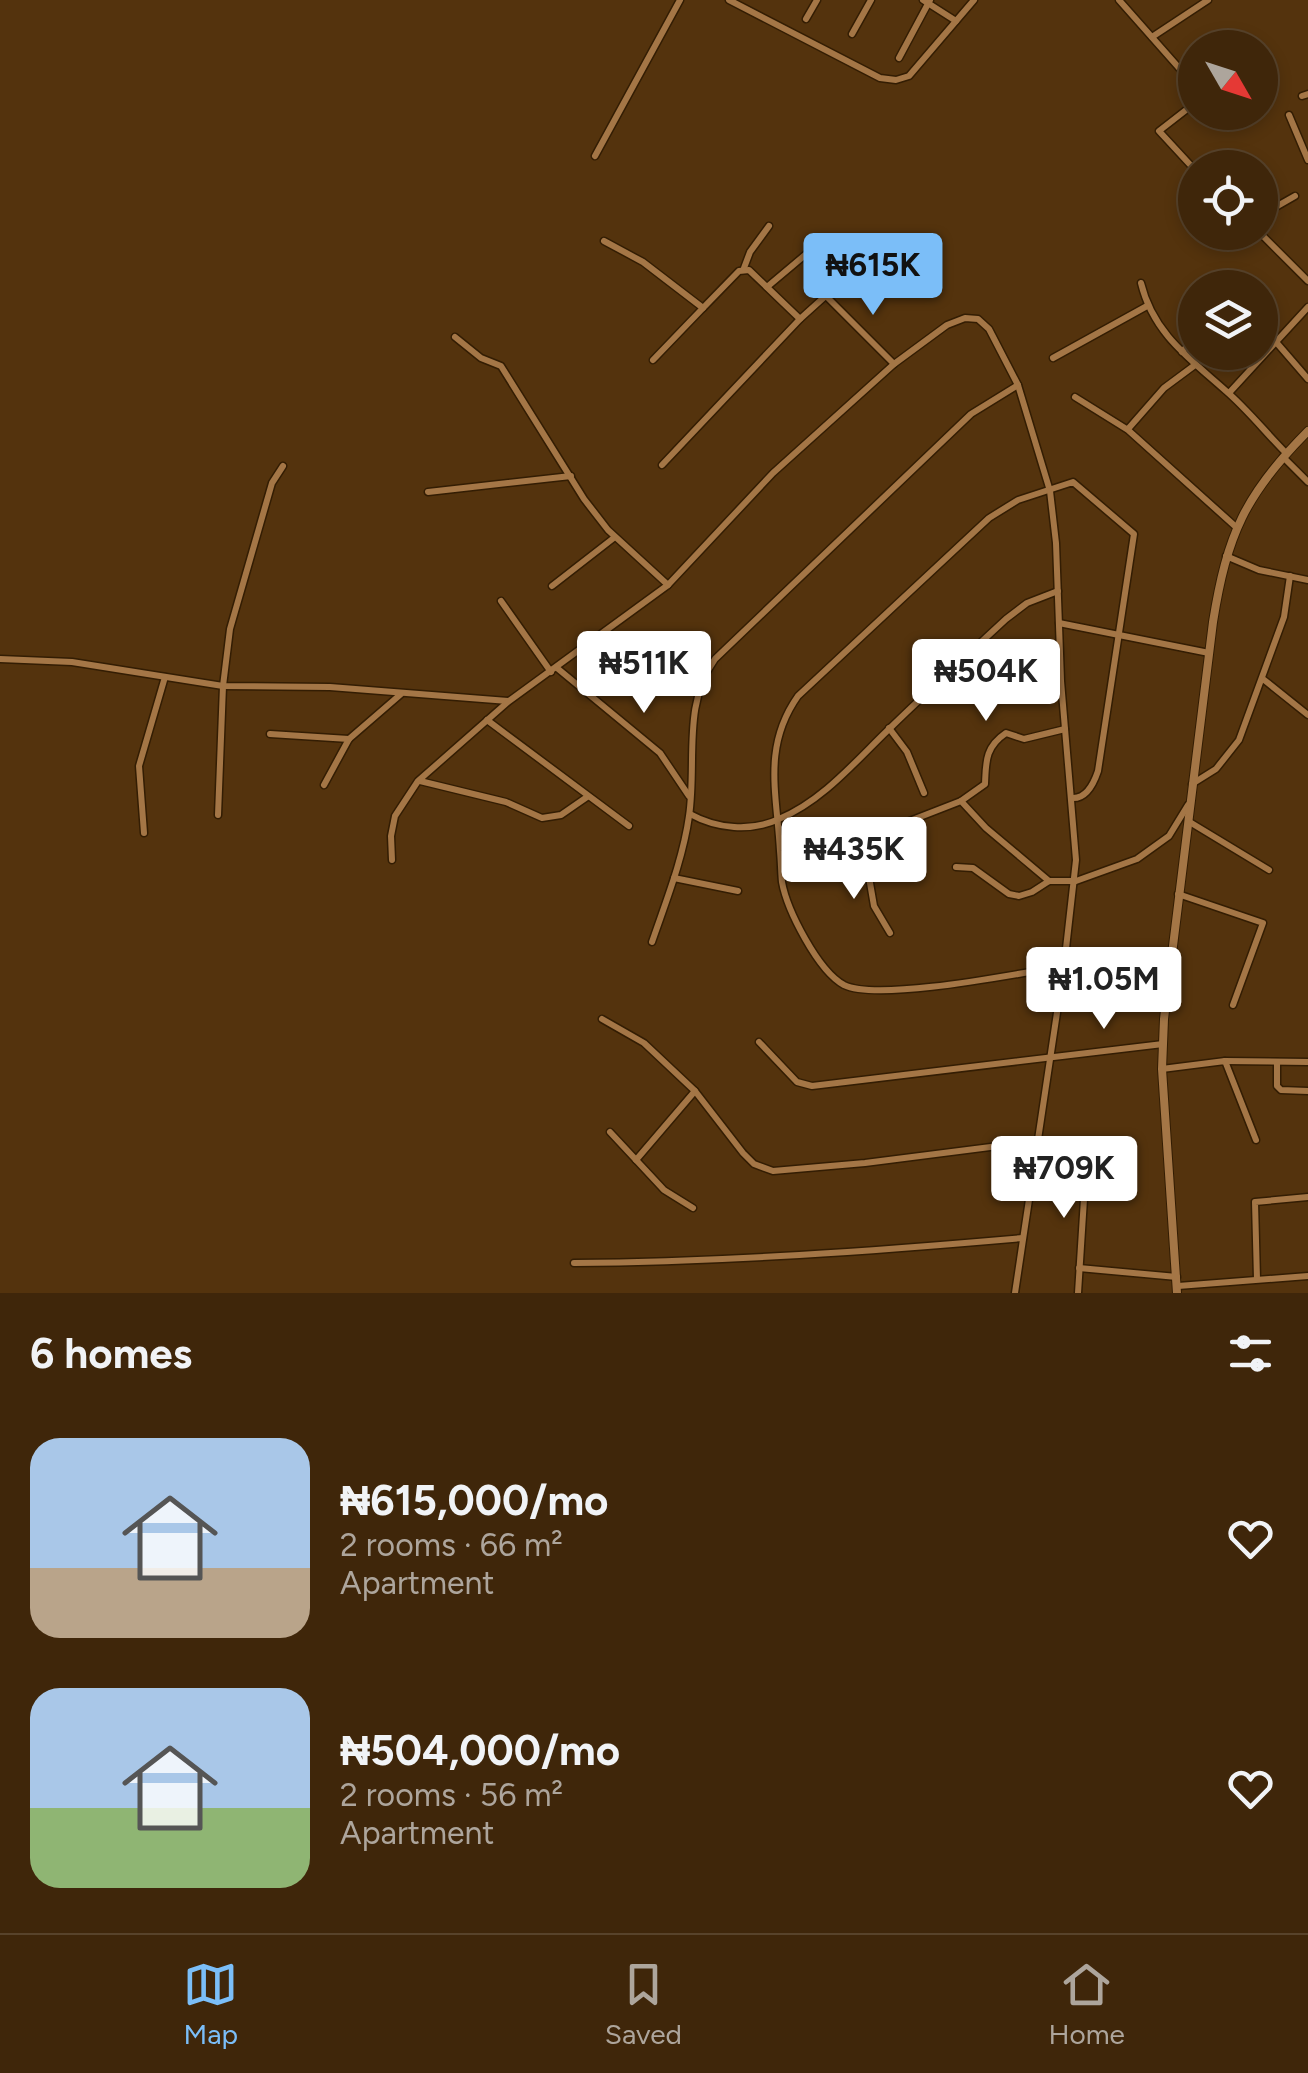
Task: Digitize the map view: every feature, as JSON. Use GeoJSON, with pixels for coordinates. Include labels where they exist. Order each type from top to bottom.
{"type":"FeatureCollection","features":[{"type":"Feature","properties":{"kind":"street"},"geometry":{"type":"LineString","coordinates":[[596,156],[680,0]]}},
{"type":"Feature","properties":{"kind":"street"},"geometry":{"type":"LineString","coordinates":[[806,19],[816,0]]}},
{"type":"Feature","properties":{"kind":"street"},"geometry":{"type":"LineString","coordinates":[[852,34],[871,0]]}},
{"type":"Feature","properties":{"kind":"street"},"geometry":{"type":"LineString","coordinates":[[734,1],[880,78],[896,80],[909,76],[974,0]]}},
{"type":"Feature","properties":{"kind":"street"},"geometry":{"type":"LineString","coordinates":[[1119,0],[1178,67]]}},
{"type":"Feature","properties":{"kind":"street"},"geometry":{"type":"LineString","coordinates":[[1152,38],[1208,0]]}},
{"type":"Feature","properties":{"kind":"street"},"geometry":{"type":"LineString","coordinates":[[898,58],[927,1],[956,21]]}},
{"type":"Feature","properties":{"kind":"street"},"geometry":{"type":"LineString","coordinates":[[1288,114],[1308,160]]}},
{"type":"Feature","properties":{"kind":"street"},"geometry":{"type":"LineString","coordinates":[[1178,116],[1159,131],[1178,152]]}},
{"type":"Feature","properties":{"kind":"street"},"geometry":{"type":"LineString","coordinates":[[1278,206],[1295,196]]}},
{"type":"Feature","properties":{"kind":"street"},"geometry":{"type":"LineString","coordinates":[[652,360],[744,268],[768,226]]}},
{"type":"Feature","properties":{"kind":"street"},"geometry":{"type":"LineString","coordinates":[[604,241],[642,262],[703,308]]}},
{"type":"Feature","properties":{"kind":"street"},"geometry":{"type":"LineString","coordinates":[[767,287],[811,250]]}},
{"type":"Feature","properties":{"kind":"street"},"geometry":{"type":"LineString","coordinates":[[1277,250],[1308,281]]}},
{"type":"Feature","properties":{"kind":"street"},"geometry":{"type":"LineString","coordinates":[[662,465],[800,319],[872,254]]}},
{"type":"Feature","properties":{"kind":"street"},"geometry":{"type":"LineString","coordinates":[[744,268],[800,319]]}},
{"type":"Feature","properties":{"kind":"street"},"geometry":{"type":"LineString","coordinates":[[1141,283],[1147,306],[1178,349]]}},
{"type":"Feature","properties":{"kind":"street"},"geometry":{"type":"LineString","coordinates":[[827,297],[894,364]]}},
{"type":"Feature","properties":{"kind":"street"},"geometry":{"type":"LineString","coordinates":[[1052,358],[1147,306]]}},
{"type":"Feature","properties":{"kind":"street"},"geometry":{"type":"LineString","coordinates":[[1278,340],[1308,307]]}},
{"type":"Feature","properties":{"kind":"street"},"geometry":{"type":"LineString","coordinates":[[392,860],[395,816],[418,781],[509,701],[668,585],[773,473],[894,364],[947,325],[965,318],[978,319],[990,329],[1018,385],[1050,492],[1076,881],[1014,1293]]}},
{"type":"Feature","properties":{"kind":"street"},"geometry":{"type":"LineString","coordinates":[[456,336],[482,358],[501,366],[584,499],[615,537],[668,585]]}},
{"type":"Feature","properties":{"kind":"street"},"geometry":{"type":"LineString","coordinates":[[1278,344],[1308,379]]}},
{"type":"Feature","properties":{"kind":"street"},"geometry":{"type":"LineString","coordinates":[[1128,430],[1164,388],[1188,370]]}},
{"type":"Feature","properties":{"kind":"street"},"geometry":{"type":"LineString","coordinates":[[1201,370],[1229,393],[1308,482]]}},
{"type":"Feature","properties":{"kind":"street"},"geometry":{"type":"LineString","coordinates":[[1229,393],[1250,370]]}},
{"type":"Feature","properties":{"kind":"street"},"geometry":{"type":"LineString","coordinates":[[652,942],[690,814],[698,692],[715,659],[970,414],[1018,385]]}},
{"type":"Feature","properties":{"kind":"street"},"geometry":{"type":"LineString","coordinates":[[1075,397],[1128,430],[1236,526]]}},
{"type":"Feature","properties":{"kind":"street"},"geometry":{"type":"LineString","coordinates":[[1177,1285],[1163,1044],[1170,954],[1209,653],[1226,556],[1236,526],[1262,482],[1308,432]]}},
{"type":"Feature","properties":{"kind":"street"},"geometry":{"type":"LineString","coordinates":[[218,815],[223,686],[230,629],[272,483],[283,466]]}},
{"type":"Feature","properties":{"kind":"street"},"geometry":{"type":"LineString","coordinates":[[428,492],[571,476]]}},
{"type":"Feature","properties":{"kind":"street"},"geometry":{"type":"LineString","coordinates":[[1072,798],[1088,790],[1098,771],[1134,534],[1074,482],[1018,500],[989,518],[798,696],[784,715],[773,765],[782,885],[796,924],[824,966],[845,986],[858,990],[962,983],[1170,954]]}},
{"type":"Feature","properties":{"kind":"street"},"geometry":{"type":"LineString","coordinates":[[552,586],[615,537]]}},
{"type":"Feature","properties":{"kind":"street"},"geometry":{"type":"LineString","coordinates":[[1226,556],[1259,570],[1308,580]]}},
{"type":"Feature","properties":{"kind":"street"},"geometry":{"type":"LineString","coordinates":[[1191,784],[1230,755],[1263,680],[1284,617],[1290,576]]}},
{"type":"Feature","properties":{"kind":"street"},"geometry":{"type":"LineString","coordinates":[[690,814],[715,825],[734,827],[776,821],[822,793],[1006,619],[1026,603],[1058,591]]}},
{"type":"Feature","properties":{"kind":"street"},"geometry":{"type":"LineString","coordinates":[[501,601],[554,670],[660,753],[690,797]]}},
{"type":"Feature","properties":{"kind":"street"},"geometry":{"type":"LineString","coordinates":[[1059,624],[1209,653]]}},
{"type":"Feature","properties":{"kind":"street"},"geometry":{"type":"LineString","coordinates":[[0,659],[72,662],[223,686],[330,688],[509,701]]}},
{"type":"Feature","properties":{"kind":"street"},"geometry":{"type":"LineString","coordinates":[[144,833],[140,766],[165,677]]}},
{"type":"Feature","properties":{"kind":"street"},"geometry":{"type":"LineString","coordinates":[[1263,680],[1307,712]]}},
{"type":"Feature","properties":{"kind":"street"},"geometry":{"type":"LineString","coordinates":[[324,786],[349,739],[402,693]]}},
{"type":"Feature","properties":{"kind":"street"},"geometry":{"type":"LineString","coordinates":[[487,720],[629,826]]}},
{"type":"Feature","properties":{"kind":"street"},"geometry":{"type":"LineString","coordinates":[[890,728],[907,752],[924,794]]}},
{"type":"Feature","properties":{"kind":"street"},"geometry":{"type":"LineString","coordinates":[[906,822],[962,801],[985,784],[985,758],[1006,733],[1024,739],[1065,728]]}},
{"type":"Feature","properties":{"kind":"street"},"geometry":{"type":"LineString","coordinates":[[270,734],[349,739]]}},
{"type":"Feature","properties":{"kind":"street"},"geometry":{"type":"LineString","coordinates":[[418,781],[506,802],[542,818],[561,816],[588,797]]}},
{"type":"Feature","properties":{"kind":"street"},"geometry":{"type":"LineString","coordinates":[[962,801],[986,828],[1049,880]]}},
{"type":"Feature","properties":{"kind":"street"},"geometry":{"type":"LineString","coordinates":[[956,867],[973,868],[1009,894],[1032,892],[1049,880],[1076,881],[1136,859],[1169,836],[1188,805]]}},
{"type":"Feature","properties":{"kind":"street"},"geometry":{"type":"LineString","coordinates":[[1186,820],[1269,870]]}},
{"type":"Feature","properties":{"kind":"street"},"geometry":{"type":"LineString","coordinates":[[1169,836],[1184,837]]}},
{"type":"Feature","properties":{"kind":"street"},"geometry":{"type":"LineString","coordinates":[[780,838],[838,854],[865,854],[917,845]]}},
{"type":"Feature","properties":{"kind":"street"},"geometry":{"type":"LineString","coordinates":[[865,854],[874,906],[890,933]]}},
{"type":"Feature","properties":{"kind":"street"},"geometry":{"type":"LineString","coordinates":[[674,878],[738,891]]}},
{"type":"Feature","properties":{"kind":"street"},"geometry":{"type":"LineString","coordinates":[[1178,894],[1263,923],[1234,1005]]}},
{"type":"Feature","properties":{"kind":"street"},"geometry":{"type":"LineString","coordinates":[[602,1020],[644,1043],[695,1090],[743,1154],[754,1164],[774,1171],[1037,1141]]}},
{"type":"Feature","properties":{"kind":"street"},"geometry":{"type":"LineString","coordinates":[[759,1042],[797,1082],[812,1086],[1163,1044]]}},
{"type":"Feature","properties":{"kind":"street"},"geometry":{"type":"LineString","coordinates":[[1162,1069],[1225,1061],[1308,1062]]}},
{"type":"Feature","properties":{"kind":"street"},"geometry":{"type":"LineString","coordinates":[[1225,1061],[1256,1140]]}},
{"type":"Feature","properties":{"kind":"street"},"geometry":{"type":"LineString","coordinates":[[1277,1062],[1279,1088],[1308,1091]]}},
{"type":"Feature","properties":{"kind":"street"},"geometry":{"type":"LineString","coordinates":[[636,1160],[695,1090]]}},
{"type":"Feature","properties":{"kind":"street"},"geometry":{"type":"LineString","coordinates":[[610,1132],[664,1190],[693,1208]]}},
{"type":"Feature","properties":{"kind":"street"},"geometry":{"type":"LineString","coordinates":[[1078,1293],[1087,1152]]}},
{"type":"Feature","properties":{"kind":"street"},"geometry":{"type":"LineString","coordinates":[[1258,1279],[1254,1202],[1308,1197]]}},
{"type":"Feature","properties":{"kind":"street"},"geometry":{"type":"LineString","coordinates":[[574,1263],[846,1253],[1023,1238]]}},
{"type":"Feature","properties":{"kind":"street"},"geometry":{"type":"LineString","coordinates":[[1079,1268],[1177,1285],[1308,1276]]}}]}
